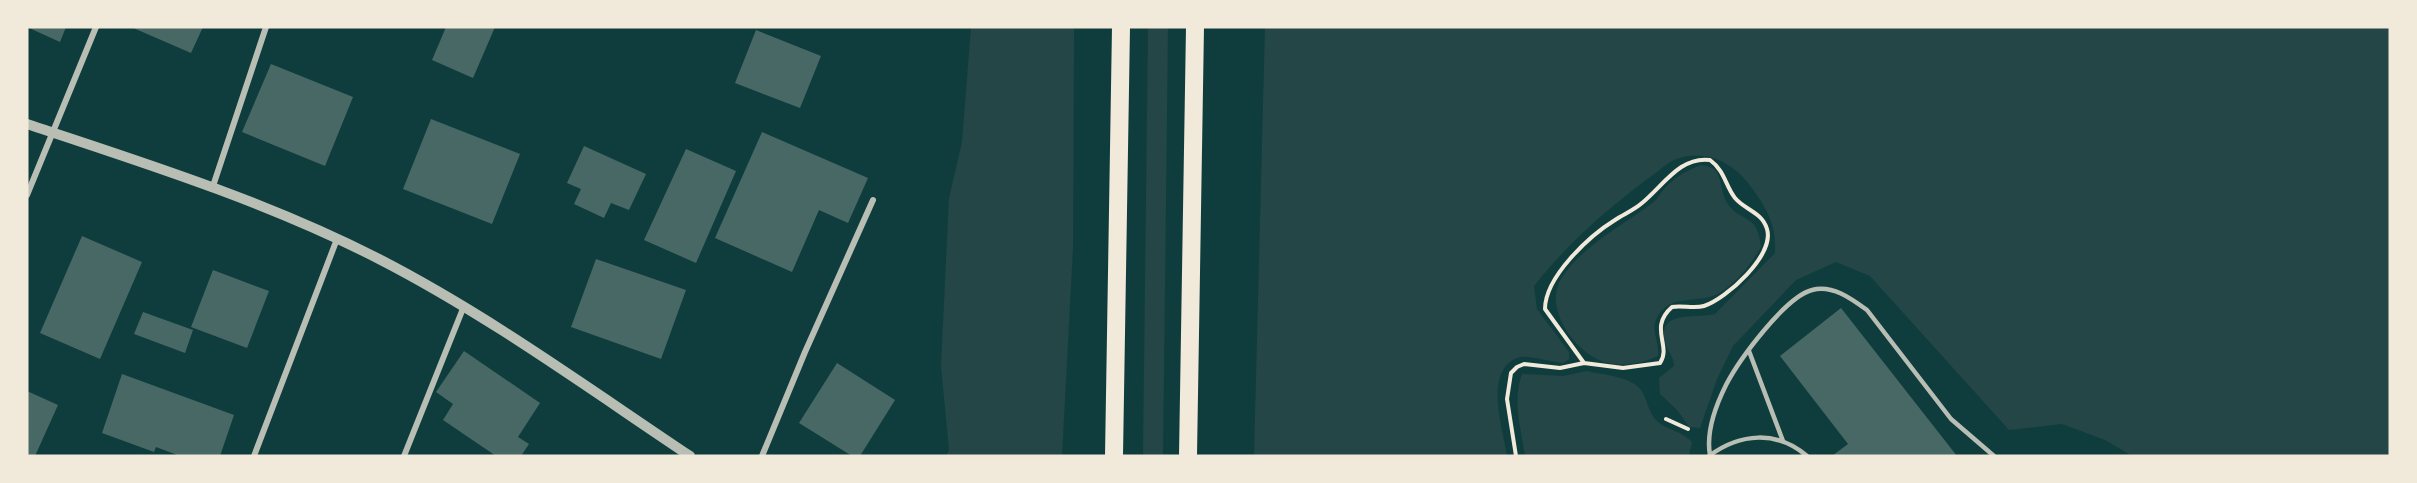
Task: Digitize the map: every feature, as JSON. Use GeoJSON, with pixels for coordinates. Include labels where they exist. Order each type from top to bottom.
{"type":"FeatureCollection","features":[{"type":"Feature","properties":{"kind":"highway"},"geometry":{"type":"LineString","coordinates":[[1114,456],[1121,27]]}},
{"type":"Feature","properties":{"kind":"highway"},"geometry":{"type":"LineString","coordinates":[[1188,456],[1195,27]]}},
{"type":"Feature","properties":{"kind":"street"},"geometry":{"type":"LineString","coordinates":[[27,195],[96,27]]}},
{"type":"Feature","properties":{"kind":"street"},"geometry":{"type":"LineString","coordinates":[[212,189],[266,27]]}},
{"type":"Feature","properties":{"kind":"street"},"geometry":{"type":"LineString","coordinates":[[27,124],[212,189],[377,258],[464,306],[690,456]]}},
{"type":"Feature","properties":{"kind":"street"},"geometry":{"type":"LineString","coordinates":[[762,456],[805,352],[873,200]]}},
{"type":"Feature","properties":{"kind":"street"},"geometry":{"type":"LineString","coordinates":[[254,456],[337,240]]}},
{"type":"Feature","properties":{"kind":"street"},"geometry":{"type":"LineString","coordinates":[[404,456],[464,306]]}},
{"type":"Feature","properties":{"kind":"lane"},"geometry":{"type":"LineString","coordinates":[[1807,456],[1797,447],[1775,438],[1752,436],[1730,443],[1709,455],[1707,439],[1726,384],[1749,351],[1794,300],[1812,290],[1829,289],[1849,297],[1867,310],[1951,419],[1994,456]]}},
{"type":"Feature","properties":{"kind":"lane"},"geometry":{"type":"LineString","coordinates":[[1749,351],[1783,442]]}},
{"type":"Feature","properties":{"kind":"path"},"geometry":{"type":"LineString","coordinates":[[1515,456],[1507,399],[1511,373],[1524,364],[1560,368],[1584,363],[1623,368],[1660,363],[1664,354],[1660,327],[1665,313],[1672,308],[1701,307],[1722,298],[1763,255],[1768,245],[1767,229],[1754,210],[1738,201],[1730,190],[1725,176],[1710,160],[1695,160],[1675,172],[1643,203],[1588,241],[1555,278],[1545,299],[1545,309],[1550,319],[1584,363]]}},
{"type":"Feature","properties":{"kind":"shaded area"},"geometry":{"type":"Polygon","coordinates":[[[971,27],[1074,27],[1073,248],[1062,456],[946,456],[949,450],[941,366],[949,198],[962,142],[971,27]]]}},
{"type":"Feature","properties":{"kind":"shaded area"},"geometry":{"type":"Polygon","coordinates":[[[1148,27],[1168,27],[1163,456],[1143,456],[1148,27]]]}},
{"type":"Feature","properties":{"kind":"shaded area"},"geometry":{"type":"Polygon","coordinates":[[[1265,27],[2390,27],[2390,456],[2132,456],[2105,440],[2062,424],[2009,430],[1870,276],[1836,262],[1796,280],[1733,346],[1717,379],[1700,428],[1689,427],[1678,411],[1660,394],[1659,378],[1674,366],[1664,340],[1664,330],[1673,319],[1715,314],[1775,253],[1774,233],[1769,215],[1748,183],[1725,163],[1697,155],[1669,162],[1618,202],[1574,241],[1534,286],[1537,309],[1569,352],[1569,359],[1563,363],[1520,357],[1508,363],[1501,373],[1498,386],[1499,416],[1507,456],[1254,456],[1265,27]]]}},
{"type":"Feature","properties":{"kind":"shaded area"},"geometry":{"type":"Polygon","coordinates":[[[1701,165],[1716,171],[1726,201],[1731,208],[1756,228],[1761,247],[1744,272],[1721,292],[1704,298],[1676,302],[1661,311],[1655,324],[1658,356],[1638,363],[1625,364],[1611,364],[1593,357],[1573,339],[1559,316],[1556,291],[1561,279],[1581,255],[1593,245],[1656,200],[1675,179],[1701,165]]]}},
{"type":"Feature","properties":{"kind":"shaded area"},"geometry":{"type":"Polygon","coordinates":[[[1587,371],[1623,379],[1636,385],[1643,393],[1656,420],[1692,442],[1689,456],[1525,456],[1518,405],[1522,374],[1563,376],[1587,371]]]}},
{"type":"Feature","properties":{"kind":"building"},"geometry":{"type":"Polygon","coordinates":[[[27,27],[66,27],[60,42],[27,27]]]}},
{"type":"Feature","properties":{"kind":"building"},"geometry":{"type":"Polygon","coordinates":[[[131,27],[203,27],[191,53],[131,27]]]}},
{"type":"Feature","properties":{"kind":"building"},"geometry":{"type":"Polygon","coordinates":[[[446,27],[495,27],[473,78],[432,60],[446,27]]]}},
{"type":"Feature","properties":{"kind":"building"},"geometry":{"type":"Polygon","coordinates":[[[756,30],[821,56],[800,108],[735,83],[756,30]]]}},
{"type":"Feature","properties":{"kind":"building"},"geometry":{"type":"Polygon","coordinates":[[[271,64],[353,97],[325,166],[242,132],[271,64]]]}},
{"type":"Feature","properties":{"kind":"building"},"geometry":{"type":"Polygon","coordinates":[[[431,119],[520,154],[492,224],[403,189],[431,119]]]}},
{"type":"Feature","properties":{"kind":"building"},"geometry":{"type":"Polygon","coordinates":[[[762,132],[868,178],[848,223],[819,210],[792,272],[715,238],[762,132]]]}},
{"type":"Feature","properties":{"kind":"building"},"geometry":{"type":"Polygon","coordinates":[[[584,146],[646,174],[629,210],[611,203],[604,218],[574,204],[581,189],[567,183],[584,146]]]}},
{"type":"Feature","properties":{"kind":"building"},"geometry":{"type":"Polygon","coordinates":[[[686,149],[736,171],[696,263],[644,240],[686,149]]]}},
{"type":"Feature","properties":{"kind":"building"},"geometry":{"type":"Polygon","coordinates":[[[82,236],[142,262],[100,359],[40,333],[82,236]]]}},
{"type":"Feature","properties":{"kind":"building"},"geometry":{"type":"Polygon","coordinates":[[[596,259],[686,290],[661,359],[571,327],[596,259]]]}},
{"type":"Feature","properties":{"kind":"building"},"geometry":{"type":"Polygon","coordinates":[[[213,270],[269,291],[247,348],[191,327],[213,270]]]}},
{"type":"Feature","properties":{"kind":"building"},"geometry":{"type":"Polygon","coordinates":[[[1841,308],[1957,456],[1832,456],[1848,444],[1780,356],[1841,308]]]}},
{"type":"Feature","properties":{"kind":"building"},"geometry":{"type":"Polygon","coordinates":[[[143,312],[193,330],[185,353],[134,334],[143,312]]]}},
{"type":"Feature","properties":{"kind":"building"},"geometry":{"type":"Polygon","coordinates":[[[464,351],[540,403],[518,437],[529,444],[521,456],[496,456],[443,420],[453,404],[436,392],[464,351]]]}},
{"type":"Feature","properties":{"kind":"building"},"geometry":{"type":"Polygon","coordinates":[[[837,363],[895,400],[860,456],[852,456],[799,423],[837,363]]]}},
{"type":"Feature","properties":{"kind":"building"},"geometry":{"type":"Polygon","coordinates":[[[122,374],[234,415],[220,456],[180,456],[156,447],[154,452],[102,433],[122,374]]]}},
{"type":"Feature","properties":{"kind":"building"},"geometry":{"type":"Polygon","coordinates":[[[27,391],[58,405],[35,456],[27,456],[27,391]]]}}]}
